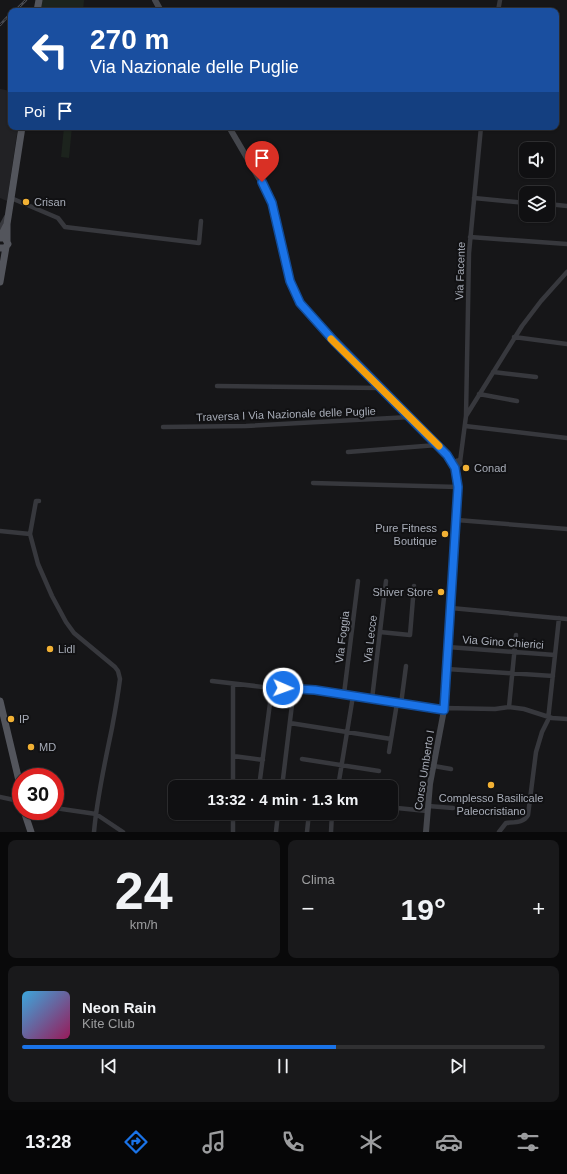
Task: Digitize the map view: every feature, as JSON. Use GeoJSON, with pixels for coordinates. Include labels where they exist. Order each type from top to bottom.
{"type":"FeatureCollection","features":[{"type":"Feature","properties":{"kind":"main road"},"geometry":{"type":"LineString","coordinates":[[0,282],[3,243],[22,130]]}},
{"type":"Feature","properties":{"kind":"main road","name":"Corso Umberto I"},"geometry":{"type":"LineString","coordinates":[[231,130],[272,203],[290,281],[300,303],[326,334],[437,444],[449,458],[456,474],[458,487],[457,520],[444,709],[430,784],[426,832]]}},
{"type":"Feature","properties":{"kind":"main road"},"geometry":{"type":"LineString","coordinates":[[0,254],[2,268]]}},
{"type":"Feature","properties":{"kind":"main road"},"geometry":{"type":"LineString","coordinates":[[0,701],[16,768]]}},
{"type":"Feature","properties":{"kind":"main road"},"geometry":{"type":"LineString","coordinates":[[29,820],[31,832]]}},
{"type":"Feature","properties":{"kind":"street","name":"Via Facente"},"geometry":{"type":"LineString","coordinates":[[456,474],[466,416],[469,253],[482,130]]}},
{"type":"Feature","properties":{"kind":"street"},"geometry":{"type":"LineString","coordinates":[[474,198],[519,202]]}},
{"type":"Feature","properties":{"kind":"street"},"geometry":{"type":"LineString","coordinates":[[0,228],[10,202],[58,218],[65,227],[199,244],[202,221]]}},
{"type":"Feature","properties":{"kind":"street"},"geometry":{"type":"LineString","coordinates":[[555,205],[567,206]]}},
{"type":"Feature","properties":{"kind":"street"},"geometry":{"type":"LineString","coordinates":[[470,237],[567,244]]}},
{"type":"Feature","properties":{"kind":"street"},"geometry":{"type":"LineString","coordinates":[[466,416],[492,372],[530,314],[567,272]]}},
{"type":"Feature","properties":{"kind":"street"},"geometry":{"type":"LineString","coordinates":[[514,337],[567,344]]}},
{"type":"Feature","properties":{"kind":"street"},"geometry":{"type":"LineString","coordinates":[[492,372],[536,377]]}},
{"type":"Feature","properties":{"kind":"street"},"geometry":{"type":"LineString","coordinates":[[217,386],[380,388]]}},
{"type":"Feature","properties":{"kind":"street"},"geometry":{"type":"LineString","coordinates":[[479,394],[517,401]]}},
{"type":"Feature","properties":{"kind":"street","name":"Traversa I Via Nazionale delle Puglie"},"geometry":{"type":"LineString","coordinates":[[163,427],[246,426],[410,417]]}},
{"type":"Feature","properties":{"kind":"street"},"geometry":{"type":"LineString","coordinates":[[465,426],[567,438]]}},
{"type":"Feature","properties":{"kind":"street"},"geometry":{"type":"LineString","coordinates":[[348,452],[437,444]]}},
{"type":"Feature","properties":{"kind":"street"},"geometry":{"type":"LineString","coordinates":[[449,458],[459,462]]}},
{"type":"Feature","properties":{"kind":"street"},"geometry":{"type":"LineString","coordinates":[[313,483],[458,487]]}},
{"type":"Feature","properties":{"kind":"street"},"geometry":{"type":"LineString","coordinates":[[39,501],[36,501],[30,534],[38,564],[52,596],[66,622],[74,633],[115,667],[118,671],[120,679],[94,832]]}},
{"type":"Feature","properties":{"kind":"street"},"geometry":{"type":"LineString","coordinates":[[457,520],[567,529]]}},
{"type":"Feature","properties":{"kind":"street"},"geometry":{"type":"LineString","coordinates":[[0,531],[30,534]]}},
{"type":"Feature","properties":{"kind":"street","name":"Via Foggia"},"geometry":{"type":"LineString","coordinates":[[344,694],[358,581]]}},
{"type":"Feature","properties":{"kind":"street","name":"Via Lecce"},"geometry":{"type":"LineString","coordinates":[[372,699],[386,581]]}},
{"type":"Feature","properties":{"kind":"street"},"geometry":{"type":"LineString","coordinates":[[380,632],[410,635],[414,586]]}},
{"type":"Feature","properties":{"kind":"street"},"geometry":{"type":"LineString","coordinates":[[451,608],[567,619]]}},
{"type":"Feature","properties":{"kind":"street"},"geometry":{"type":"LineString","coordinates":[[499,832],[506,823],[522,821],[527,816],[538,741],[549,717],[559,618]]}},
{"type":"Feature","properties":{"kind":"street"},"geometry":{"type":"LineString","coordinates":[[509,707],[516,635]]}},
{"type":"Feature","properties":{"kind":"street","name":"Via Gino Chierici"},"geometry":{"type":"LineString","coordinates":[[448,647],[555,655]]}},
{"type":"Feature","properties":{"kind":"street"},"geometry":{"type":"LineString","coordinates":[[389,752],[390,739],[406,666]]}},
{"type":"Feature","properties":{"kind":"street"},"geometry":{"type":"LineString","coordinates":[[447,669],[553,676]]}},
{"type":"Feature","properties":{"kind":"street"},"geometry":{"type":"LineString","coordinates":[[212,681],[272,688],[315,690],[444,709],[509,707],[524,709],[549,717],[567,719]]}},
{"type":"Feature","properties":{"kind":"street"},"geometry":{"type":"LineString","coordinates":[[233,684],[233,780]]}},
{"type":"Feature","properties":{"kind":"street"},"geometry":{"type":"LineString","coordinates":[[261,780],[272,688]]}},
{"type":"Feature","properties":{"kind":"street"},"geometry":{"type":"LineString","coordinates":[[283,780],[294,688]]}},
{"type":"Feature","properties":{"kind":"street"},"geometry":{"type":"LineString","coordinates":[[339,780],[353,696]]}},
{"type":"Feature","properties":{"kind":"street"},"geometry":{"type":"LineString","coordinates":[[290,723],[390,739]]}},
{"type":"Feature","properties":{"kind":"street"},"geometry":{"type":"LineString","coordinates":[[233,756],[263,760]]}},
{"type":"Feature","properties":{"kind":"street"},"geometry":{"type":"LineString","coordinates":[[302,759],[379,771]]}},
{"type":"Feature","properties":{"kind":"street"},"geometry":{"type":"LineString","coordinates":[[434,766],[451,769]]}},
{"type":"Feature","properties":{"kind":"street"},"geometry":{"type":"LineString","coordinates":[[0,797],[12,800]]}},
{"type":"Feature","properties":{"kind":"street"},"geometry":{"type":"LineString","coordinates":[[398,808],[453,808]]}},
{"type":"Feature","properties":{"kind":"street"},"geometry":{"type":"LineString","coordinates":[[64,809],[96,814],[121,831]]}},
{"type":"Feature","properties":{"kind":"street"},"geometry":{"type":"LineString","coordinates":[[233,820],[233,832]]}},
{"type":"Feature","properties":{"kind":"street"},"geometry":{"type":"LineString","coordinates":[[276,832],[277,820]]}},
{"type":"Feature","properties":{"kind":"street"},"geometry":{"type":"LineString","coordinates":[[308,832],[309,820]]}},
{"type":"Feature","properties":{"kind":"street"},"geometry":{"type":"LineString","coordinates":[[331,832],[332,820]]}},
{"type":"Feature","properties":{"kind":"shaded area"},"geometry":{"type":"Polygon","coordinates":[[[42,0],[84,0],[83,8],[41,8],[42,0]]]}},
{"type":"Feature","properties":{"kind":"shaded area"},"geometry":{"type":"Polygon","coordinates":[[[0,89],[8,90],[8,130],[18,130],[7,201],[0,198],[0,89]]]}},
{"type":"Feature","properties":{"kind":"shaded area"},"geometry":{"type":"Polygon","coordinates":[[[64,130],[72,130],[69,158],[61,157],[64,130]]]}},
{"type":"Feature","properties":{"kind":"railway"},"geometry":{"type":"LineString","coordinates":[[18,8],[26,0]]}},
{"type":"Feature","properties":{"kind":"railway"},"geometry":{"type":"LineString","coordinates":[[0,25],[8,16]]}},
{"type":"Feature","properties":{"kind":"slow traffic"},"geometry":{"type":"LineString","coordinates":[[331,339],[439,446]]}},
{"type":"Feature","properties":{"kind":"place","name":"Crisan"},"geometry":{"type":"Point","coordinates":[26,202]}},
{"type":"Feature","properties":{"kind":"place","name":"Conad"},"geometry":{"type":"Point","coordinates":[466,468]}},
{"type":"Feature","properties":{"kind":"place","name":"Pure Fitness Boutique"},"geometry":{"type":"Point","coordinates":[445,534]}},
{"type":"Feature","properties":{"kind":"place","name":"Shiver Store"},"geometry":{"type":"Point","coordinates":[441,592]}},
{"type":"Feature","properties":{"kind":"place","name":"Lidl"},"geometry":{"type":"Point","coordinates":[50,649]}},
{"type":"Feature","properties":{"kind":"place","name":"IP"},"geometry":{"type":"Point","coordinates":[11,719]}},
{"type":"Feature","properties":{"kind":"place","name":"MD"},"geometry":{"type":"Point","coordinates":[31,747]}},
{"type":"Feature","properties":{"kind":"place","name":"Complesso Basilicale Paleocristiano"},"geometry":{"type":"Point","coordinates":[491,785]}},
{"type":"Feature","properties":{"kind":"route"},"geometry":{"type":"LineString","coordinates":[[262,182],[272,203],[290,281],[300,303],[326,334],[447,455],[455,468],[458,479],[444,710],[315,690],[283,688]]}}]}
